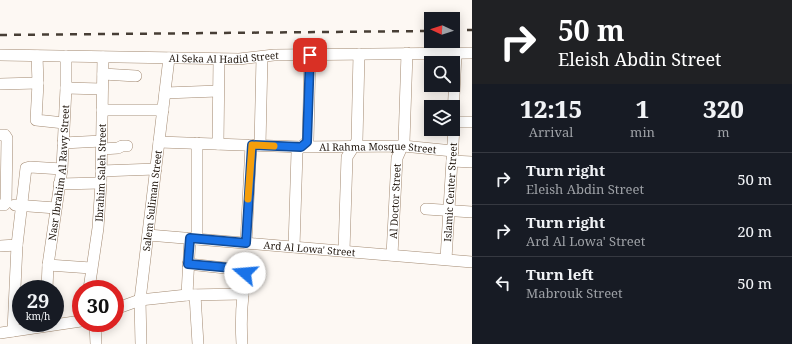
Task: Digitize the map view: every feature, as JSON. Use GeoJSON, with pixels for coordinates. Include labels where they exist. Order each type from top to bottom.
{"type":"FeatureCollection","features":[{"type":"Feature","properties":{"kind":"street","name":"Al Doctor Street"},"geometry":{"type":"LineString","coordinates":[[392,255],[397,158],[399,151],[403,146],[407,53]]}},
{"type":"Feature","properties":{"kind":"street","name":"Islamic Center Street"},"geometry":{"type":"LineString","coordinates":[[455,100],[456,53]]}},
{"type":"Feature","properties":{"kind":"street","name":"Al Seka Al Hadid Street"},"geometry":{"type":"LineString","coordinates":[[0,55],[239,59],[262,56],[472,53]]}},
{"type":"Feature","properties":{"kind":"street"},"geometry":{"type":"LineString","coordinates":[[344,251],[347,157],[357,141],[359,54]]}},
{"type":"Feature","properties":{"kind":"street"},"geometry":{"type":"LineString","coordinates":[[294,247],[297,152],[308,140],[310,55]]}},
{"type":"Feature","properties":{"kind":"street"},"geometry":{"type":"LineString","coordinates":[[37,56],[38,83],[36,120],[64,123]]}},
{"type":"Feature","properties":{"kind":"street","name":"Nasr Ibrahim Al Rawy Street"},"geometry":{"type":"LineString","coordinates":[[47,280],[48,265],[62,170],[66,56]]}},
{"type":"Feature","properties":{"kind":"street"},"geometry":{"type":"LineString","coordinates":[[246,243],[256,145],[262,56]]}},
{"type":"Feature","properties":{"kind":"street","name":"Ibrahim Saleh Street"},"geometry":{"type":"LineString","coordinates":[[90,280],[98,228],[101,183],[103,57]]}},
{"type":"Feature","properties":{"kind":"street","name":"Salem Suliman Street"},"geometry":{"type":"LineString","coordinates":[[141,344],[140,300],[169,58]]}},
{"type":"Feature","properties":{"kind":"street"},"geometry":{"type":"LineString","coordinates":[[218,144],[219,58]]}},
{"type":"Feature","properties":{"kind":"street"},"geometry":{"type":"LineString","coordinates":[[103,74],[136,76]]}},
{"type":"Feature","properties":{"kind":"street"},"geometry":{"type":"LineString","coordinates":[[0,84],[38,83]]}},
{"type":"Feature","properties":{"kind":"street"},"geometry":{"type":"LineString","coordinates":[[66,88],[102,89]]}},
{"type":"Feature","properties":{"kind":"street"},"geometry":{"type":"LineString","coordinates":[[165,93],[218,91]]}},
{"type":"Feature","properties":{"kind":"street"},"geometry":{"type":"LineString","coordinates":[[102,110],[163,110]]}},
{"type":"Feature","properties":{"kind":"street"},"geometry":{"type":"LineString","coordinates":[[460,122],[472,122]]}},
{"type":"Feature","properties":{"kind":"street"},"geometry":{"type":"LineString","coordinates":[[0,134],[6,136],[3,166],[2,205],[56,208]]}},
{"type":"Feature","properties":{"kind":"street","name":"Islamic Center Street"},"geometry":{"type":"LineString","coordinates":[[446,259],[454,136]]}},
{"type":"Feature","properties":{"kind":"street","name":"Al Rahma Mosque Street"},"geometry":{"type":"LineString","coordinates":[[159,142],[354,148],[403,146],[453,156],[472,162]]}},
{"type":"Feature","properties":{"kind":"street"},"geometry":{"type":"LineString","coordinates":[[63,143],[102,145],[118,148],[128,146]]}},
{"type":"Feature","properties":{"kind":"street"},"geometry":{"type":"LineString","coordinates":[[197,144],[194,239],[188,264],[198,344]]}},
{"type":"Feature","properties":{"kind":"street"},"geometry":{"type":"LineString","coordinates":[[15,280],[17,245],[26,168],[30,167],[62,170]]}},
{"type":"Feature","properties":{"kind":"street"},"geometry":{"type":"LineString","coordinates":[[101,171],[156,169]]}},
{"type":"Feature","properties":{"kind":"street"},"geometry":{"type":"LineString","coordinates":[[59,184],[101,183]]}},
{"type":"Feature","properties":{"kind":"street"},"geometry":{"type":"LineString","coordinates":[[426,209],[472,212]]}},
{"type":"Feature","properties":{"kind":"street","name":"Ard Al Lowa' Street"},"geometry":{"type":"LineString","coordinates":[[148,235],[472,262]]}},
{"type":"Feature","properties":{"kind":"street"},"geometry":{"type":"LineString","coordinates":[[0,246],[17,245]]}},
{"type":"Feature","properties":{"kind":"street"},"geometry":{"type":"LineString","coordinates":[[188,264],[243,269],[245,273],[241,327],[242,344]]}},
{"type":"Feature","properties":{"kind":"street"},"geometry":{"type":"LineString","coordinates":[[48,265],[91,268]]}},
{"type":"Feature","properties":{"kind":"street"},"geometry":{"type":"LineString","coordinates":[[124,306],[140,300],[191,295],[243,294]]}},
{"type":"Feature","properties":{"kind":"street"},"geometry":{"type":"LineString","coordinates":[[0,333],[12,331]]}},
{"type":"Feature","properties":{"kind":"street"},"geometry":{"type":"LineString","coordinates":[[95,332],[96,344]]}},
{"type":"Feature","properties":{"kind":"railway"},"geometry":{"type":"LineString","coordinates":[[460,30],[472,30]]}},
{"type":"Feature","properties":{"kind":"railway"},"geometry":{"type":"LineString","coordinates":[[0,35],[424,31]]}},
{"type":"Feature","properties":{"kind":"slow traffic"},"geometry":{"type":"LineString","coordinates":[[248,199],[252,145],[274,146]]}},
{"type":"Feature","properties":{"kind":"route"},"geometry":{"type":"LineString","coordinates":[[245,273],[243,269],[188,264],[190,238],[246,243],[252,145],[301,147],[307,142],[310,55]]}}]}
